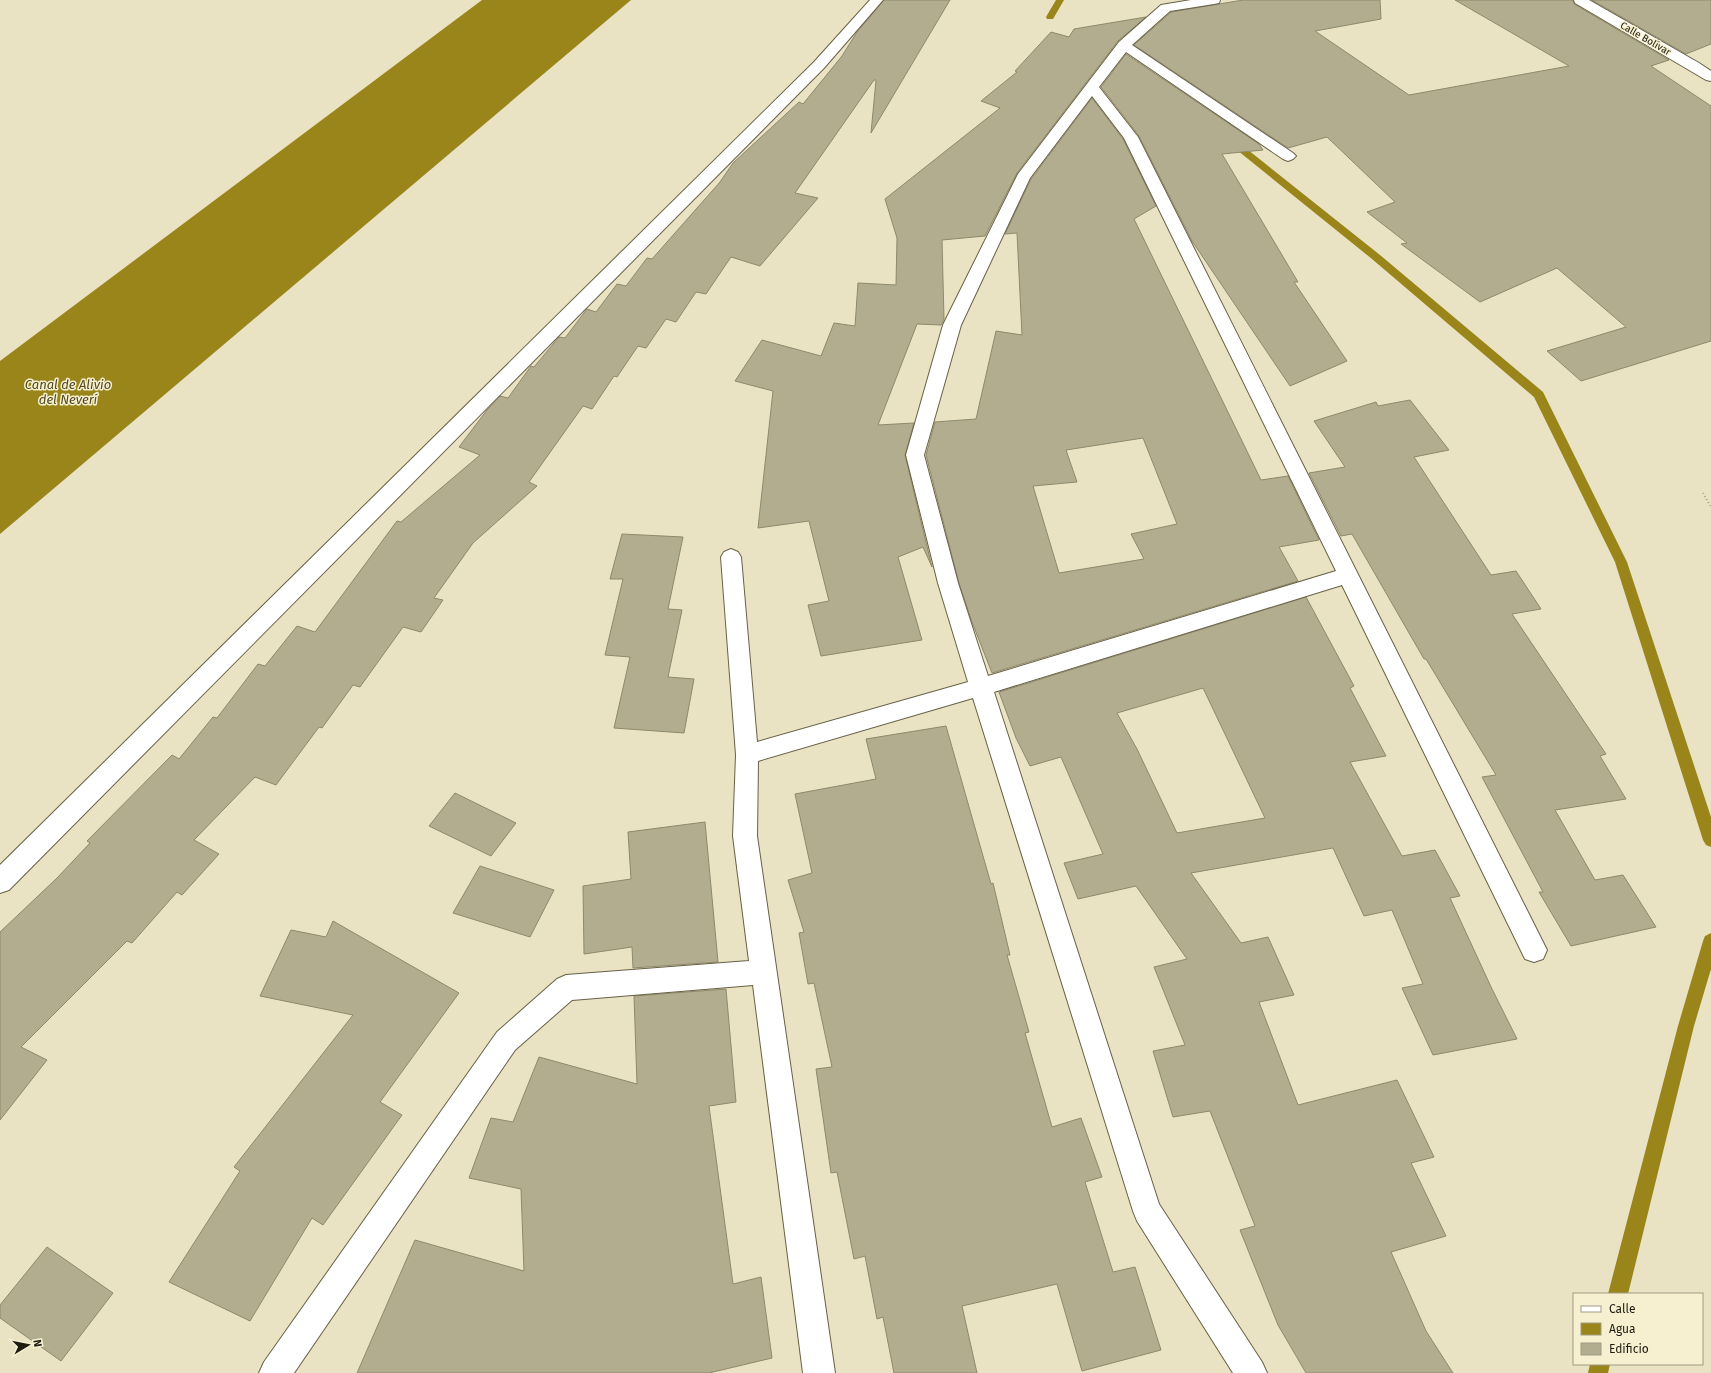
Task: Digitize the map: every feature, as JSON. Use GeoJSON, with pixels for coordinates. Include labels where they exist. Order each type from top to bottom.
{"type":"FeatureCollection","features":[{"type":"Feature","properties":{"kind":"street"},"geometry":{"type":"LineString","coordinates":[[0,882],[819,65],[877,0]]}},
{"type":"Feature","properties":{"kind":"street"},"geometry":{"type":"LineString","coordinates":[[1214,0],[1166,8],[1124,45],[1023,177],[952,325],[915,455],[948,583],[1147,1211],[1251,1373]]}},
{"type":"Feature","properties":{"kind":"street","name":"Calle Bolívar"},"geometry":{"type":"LineString","coordinates":[[1580,0],[1711,77]]}},
{"type":"Feature","properties":{"kind":"street"},"geometry":{"type":"LineString","coordinates":[[1124,45],[1288,156]]}},
{"type":"Feature","properties":{"kind":"street"},"geometry":{"type":"LineString","coordinates":[[1092,87],[1131,137],[1534,950]]}},
{"type":"Feature","properties":{"kind":"street"},"geometry":{"type":"LineString","coordinates":[[731,557],[747,755],[745,836],[819,1373]]}},
{"type":"Feature","properties":{"kind":"street"},"geometry":{"type":"LineString","coordinates":[[747,755],[982,687],[1348,575]]}},
{"type":"Feature","properties":{"kind":"street"},"geometry":{"type":"LineString","coordinates":[[275,1373],[506,1041],[566,988],[764,972]]}},
{"type":"Feature","properties":{"kind":"path"},"geometry":{"type":"LineString","coordinates":[[1703,493],[1711,507]]}},
{"type":"Feature","properties":{"kind":"water","name":"Canal de Alivio del Neverí"},"geometry":{"type":"Polygon","coordinates":[[[482,0],[631,0],[0,534],[0,361],[482,0]]]}},
{"type":"Feature","properties":{"kind":"building"},"geometry":{"type":"Polygon","coordinates":[[[884,0],[950,0],[871,133],[876,80],[874,80],[795,193],[818,198],[760,266],[731,257],[706,294],[696,292],[676,322],[666,319],[646,348],[638,346],[617,377],[614,376],[592,409],[583,406],[529,482],[537,486],[473,543],[434,598],[443,600],[421,632],[403,627],[360,687],[353,685],[322,728],[319,727],[276,785],[255,777],[194,840],[219,854],[182,895],[177,892],[132,943],[127,941],[21,1047],[47,1060],[0,1120],[0,932],[57,878],[90,843],[87,841],[172,755],[179,759],[213,717],[217,718],[258,664],[265,666],[297,626],[315,632],[397,521],[401,522],[480,455],[459,447],[487,410],[500,396],[508,398],[531,366],[534,367],[559,337],[565,338],[587,309],[596,312],[617,284],[626,286],[647,258],[652,259],[720,182],[733,163],[799,102],[803,104],[842,56],[857,32],[884,0]]]}},
{"type":"Feature","properties":{"kind":"building"},"geometry":{"type":"Polygon","coordinates":[[[1243,0],[1380,0],[1381,19],[1315,31],[1409,95],[1569,66],[1455,0],[1573,0],[1574,4],[1669,60],[1651,66],[1711,106],[1711,341],[1581,381],[1547,351],[1626,327],[1557,268],[1480,302],[1401,244],[1407,243],[1367,212],[1395,202],[1327,137],[1288,148],[1134,45],[1171,12],[1243,0]]]}},
{"type":"Feature","properties":{"kind":"building"},"geometry":{"type":"Polygon","coordinates":[[[1592,0],[1711,0],[1711,44],[1686,54],[1592,0]]]}},
{"type":"Feature","properties":{"kind":"building"},"geometry":{"type":"Polygon","coordinates":[[[1146,17],[1118,41],[1017,173],[985,236],[942,240],[944,319],[941,325],[917,324],[878,425],[914,423],[905,455],[932,567],[923,547],[898,557],[922,640],[821,656],[808,605],[829,601],[809,521],[758,528],[773,391],[735,381],[762,340],[821,356],[834,323],[855,326],[858,283],[896,285],[897,238],[885,199],[1000,108],[981,101],[1017,72],[1015,71],[1051,32],[1069,37],[1074,29],[1146,17]]]}},
{"type":"Feature","properties":{"kind":"building"},"geometry":{"type":"Polygon","coordinates":[[[1126,54],[1259,144],[1263,150],[1222,154],[1298,282],[1294,282],[1347,361],[1290,386],[1192,241],[1139,136],[1101,87],[1126,54]]]}},
{"type":"Feature","properties":{"kind":"building"},"geometry":{"type":"Polygon","coordinates":[[[1092,98],[1123,139],[1156,206],[1134,219],[1261,480],[1288,476],[1319,540],[1279,547],[1298,581],[992,673],[972,622],[959,583],[926,455],[935,422],[976,419],[996,331],[1022,335],[1017,233],[1005,234],[1031,179],[1092,98]],[[1143,438],[1066,450],[1077,482],[1033,486],[1059,573],[1144,559],[1131,534],[1177,524],[1143,438]]]}},
{"type":"Feature","properties":{"kind":"building"},"geometry":{"type":"Polygon","coordinates":[[[1410,400],[1449,450],[1414,457],[1491,575],[1516,571],[1541,609],[1512,614],[1606,754],[1600,756],[1626,799],[1555,810],[1595,880],[1623,875],[1656,927],[1571,946],[1539,892],[1543,892],[1482,777],[1496,775],[1426,659],[1424,659],[1352,534],[1341,536],[1309,473],[1345,467],[1314,421],[1376,402],[1378,406],[1410,400]]]}},
{"type":"Feature","properties":{"kind":"building"},"geometry":{"type":"Polygon","coordinates":[[[622,534],[683,537],[668,609],[682,610],[668,677],[694,679],[684,733],[614,728],[630,657],[605,655],[623,579],[610,579],[622,534]]]}},
{"type":"Feature","properties":{"kind":"building"},"geometry":{"type":"Polygon","coordinates":[[[1306,597],[1354,686],[1350,688],[1386,756],[1350,762],[1402,856],[1435,850],[1460,896],[1450,898],[1517,1039],[1433,1055],[1402,988],[1423,984],[1392,910],[1364,916],[1333,848],[1191,873],[1241,943],[1268,937],[1294,995],[1259,1002],[1298,1105],[1397,1080],[1434,1157],[1411,1163],[1446,1236],[1391,1252],[1426,1331],[1453,1373],[1306,1373],[1278,1325],[1240,1230],[1255,1226],[1210,1111],[1173,1117],[1153,1051],[1185,1045],[1154,967],[1187,959],[1136,886],[1078,899],[1064,863],[1103,854],[1061,757],[1030,766],[1016,738],[999,692],[1306,597]],[[1203,688],[1117,713],[1137,749],[1177,833],[1265,818],[1203,688]]]}},
{"type":"Feature","properties":{"kind":"building"},"geometry":{"type":"Polygon","coordinates":[[[946,726],[991,884],[993,883],[1010,955],[1007,955],[1029,1032],[1025,1033],[1052,1127],[1081,1118],[1102,1177],[1085,1182],[1113,1272],[1135,1267],[1161,1350],[1082,1371],[1057,1284],[962,1306],[977,1373],[894,1373],[883,1317],[877,1319],[865,1256],[854,1259],[837,1172],[831,1173],[816,1069],[832,1067],[814,983],[808,984],[799,933],[804,932],[788,880],[812,873],[795,794],[876,779],[866,739],[946,726]]]}},
{"type":"Feature","properties":{"kind":"building"},"geometry":{"type":"Polygon","coordinates":[[[455,793],[516,823],[491,856],[429,826],[455,793]]]}},
{"type":"Feature","properties":{"kind":"building"},"geometry":{"type":"Polygon","coordinates":[[[705,822],[718,962],[633,968],[632,947],[584,954],[583,886],[631,879],[628,832],[705,822]]]}},
{"type":"Feature","properties":{"kind":"building"},"geometry":{"type":"Polygon","coordinates":[[[480,866],[554,890],[530,937],[453,913],[480,866]]]}},
{"type":"Feature","properties":{"kind":"building"},"geometry":{"type":"Polygon","coordinates":[[[333,921],[459,993],[380,1102],[402,1115],[323,1225],[312,1218],[250,1321],[169,1282],[240,1171],[234,1167],[353,1015],[260,996],[291,930],[326,937],[333,921]]]}},
{"type":"Feature","properties":{"kind":"building"},"geometry":{"type":"Polygon","coordinates":[[[726,989],[736,1102],[709,1106],[733,1284],[761,1277],[772,1358],[709,1373],[357,1373],[415,1240],[524,1271],[521,1189],[469,1178],[491,1118],[513,1122],[539,1057],[637,1084],[634,996],[726,989]]]}},
{"type":"Feature","properties":{"kind":"building"},"geometry":{"type":"Polygon","coordinates":[[[47,1247],[113,1293],[61,1361],[0,1318],[0,1305],[47,1247]]]}},
{"type":"Feature","properties":{"kind":"waterway"},"geometry":{"type":"LineString","coordinates":[[1050,17],[1060,0]]}},
{"type":"Feature","properties":{"kind":"waterway"},"geometry":{"type":"LineString","coordinates":[[1230,140],[1376,257],[1539,395],[1621,562],[1711,840]]}},
{"type":"Feature","properties":{"kind":"waterway"},"geometry":{"type":"LineString","coordinates":[[1618,1293],[1686,1026],[1711,941]]}},
{"type":"Feature","properties":{"kind":"waterway"},"geometry":{"type":"LineString","coordinates":[[1598,1373],[1600,1365]]}}]}
